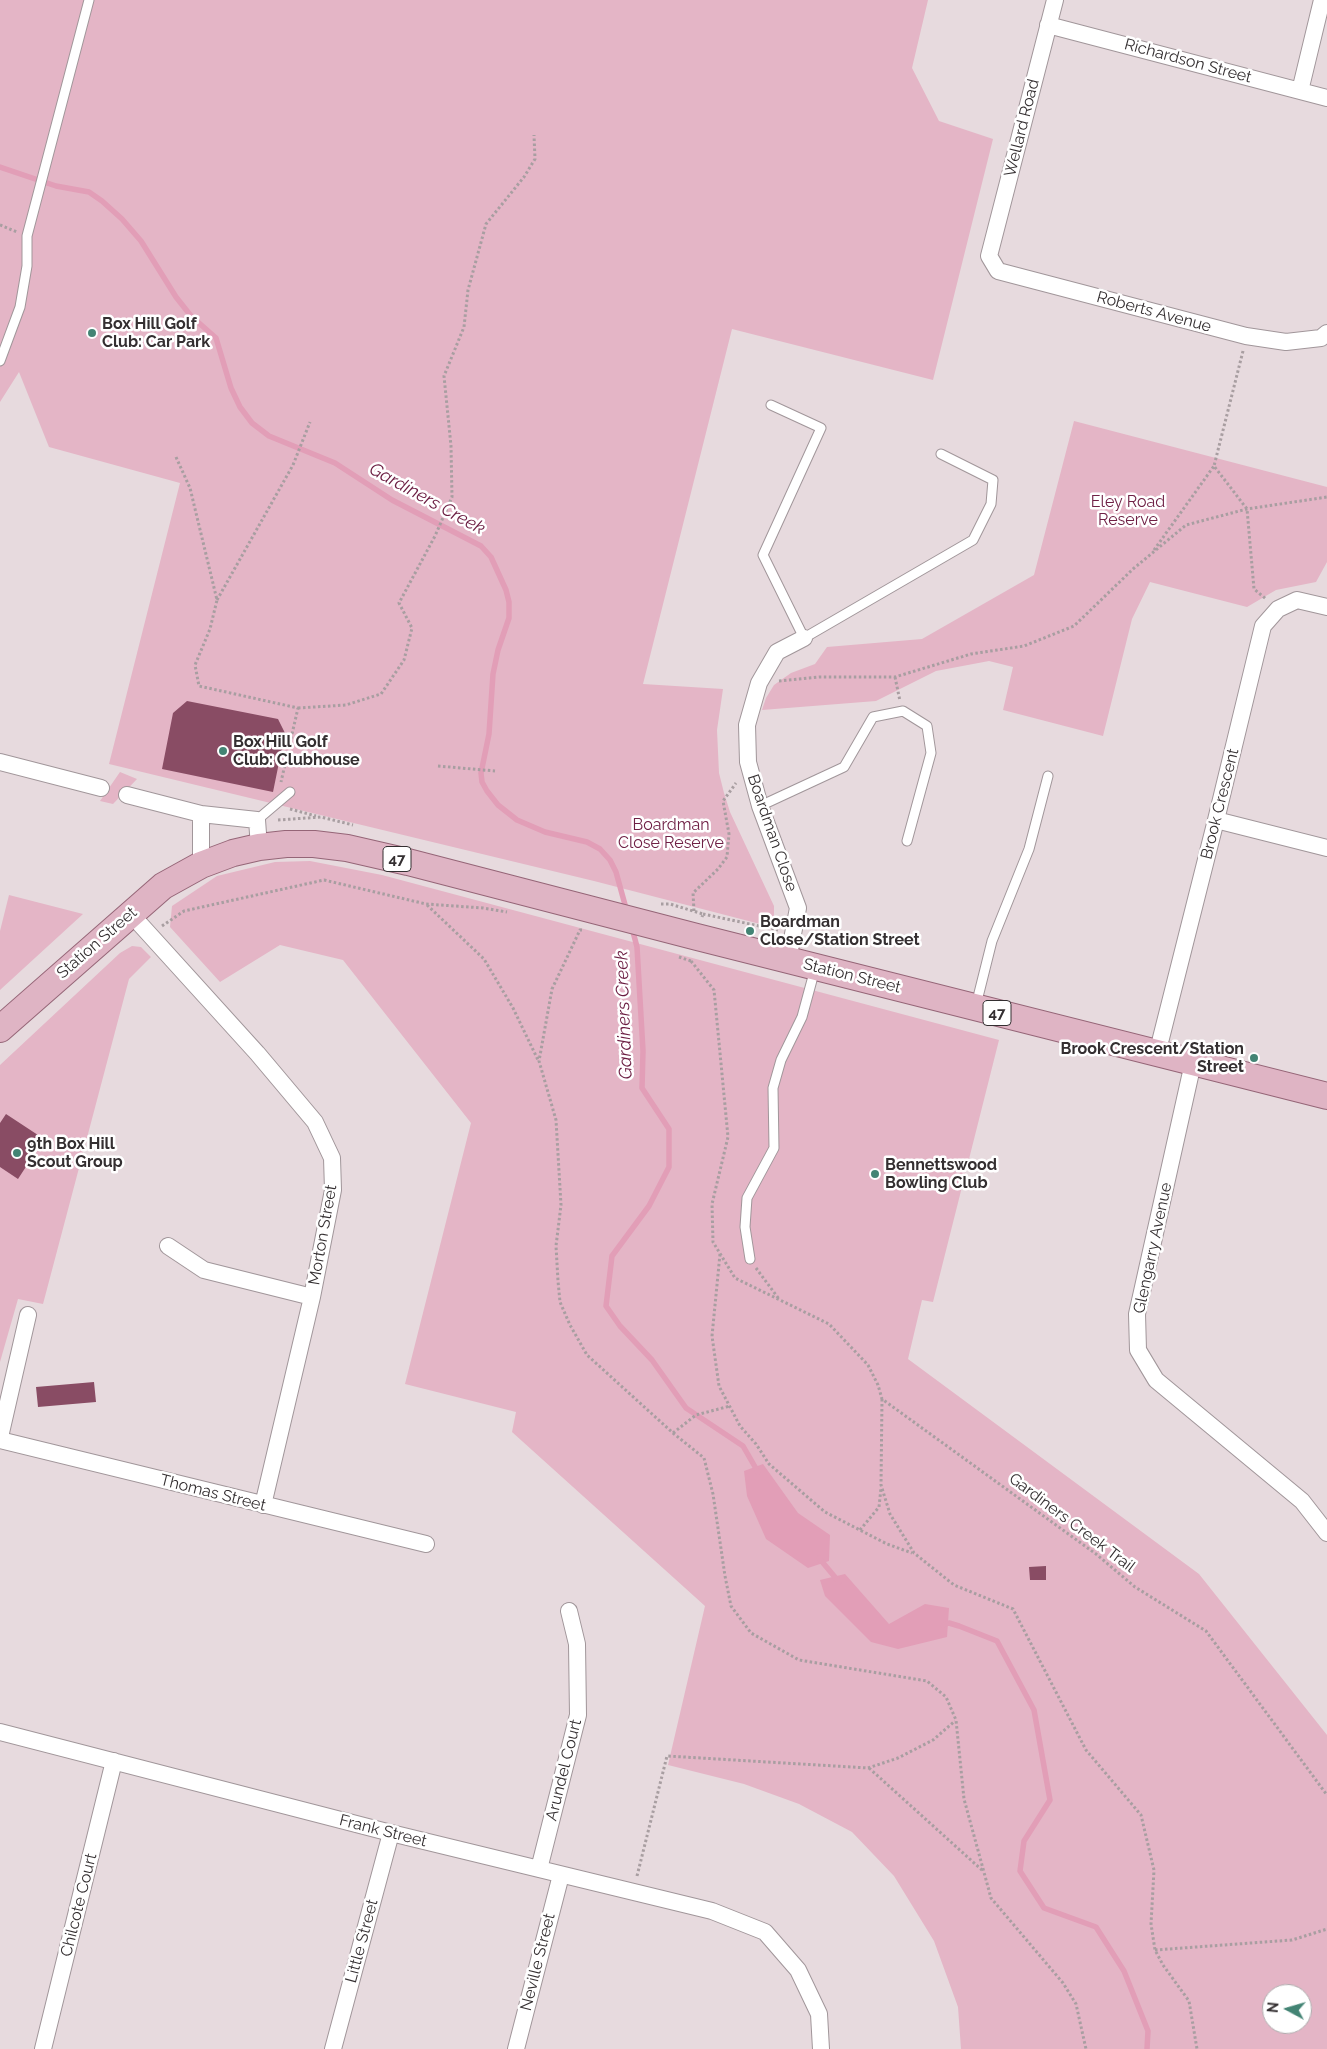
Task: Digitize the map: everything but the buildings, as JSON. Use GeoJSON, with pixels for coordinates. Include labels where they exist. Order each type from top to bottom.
{"type":"FeatureCollection","features":[{"type":"Feature","properties":{"kind":"main road","name":"Station Street"},"geometry":{"type":"LineString","coordinates":[[0,1029],[163,886],[200,865],[233,853],[259,847],[286,844],[314,844],[347,848],[408,862],[587,923],[668,928],[975,1008],[1327,1096]]}},
{"type":"Feature","properties":{"kind":"street","name":"Wellard Road"},"geometry":{"type":"LineString","coordinates":[[989,256],[1055,0]]}},
{"type":"Feature","properties":{"kind":"street"},"geometry":{"type":"LineString","coordinates":[[1300,90],[1322,0]]}},
{"type":"Feature","properties":{"kind":"street","name":"Richardson Street"},"geometry":{"type":"LineString","coordinates":[[1048,25],[1327,98]]}},
{"type":"Feature","properties":{"kind":"street","name":"Roberts Avenue"},"geometry":{"type":"LineString","coordinates":[[989,256],[998,271],[1246,336],[1286,342],[1320,338],[1327,333]]}},
{"type":"Feature","properties":{"kind":"street"},"geometry":{"type":"LineString","coordinates":[[1278,609],[1298,600],[1327,607]]}},
{"type":"Feature","properties":{"kind":"street","name":"Brook Crescent"},"geometry":{"type":"LineString","coordinates":[[1157,1054],[1263,626],[1278,609]]}},
{"type":"Feature","properties":{"kind":"street","name":"Boardman Close"},"geometry":{"type":"LineString","coordinates":[[788,960],[798,908],[760,806],[748,762],[747,725],[759,683],[777,652],[804,638]]}},
{"type":"Feature","properties":{"kind":"street"},"geometry":{"type":"LineString","coordinates":[[0,762],[101,788]]}},
{"type":"Feature","properties":{"kind":"street"},"geometry":{"type":"LineString","coordinates":[[127,795],[201,814],[257,820],[259,847]]}},
{"type":"Feature","properties":{"kind":"street"},"geometry":{"type":"LineString","coordinates":[[200,865],[201,814]]}},
{"type":"Feature","properties":{"kind":"street"},"geometry":{"type":"LineString","coordinates":[[1216,820],[1327,848]]}},
{"type":"Feature","properties":{"kind":"street","name":"Morton Street"},"geometry":{"type":"LineString","coordinates":[[130,914],[257,1052],[314,1122],[332,1158],[333,1190],[312,1297],[263,1505]]}},
{"type":"Feature","properties":{"kind":"street","name":"Glengarry Avenue"},"geometry":{"type":"LineString","coordinates":[[1193,1063],[1137,1314],[1138,1350],[1156,1380],[1302,1502],[1327,1533]]}},
{"type":"Feature","properties":{"kind":"street"},"geometry":{"type":"LineString","coordinates":[[168,1246],[204,1270],[312,1297]]}},
{"type":"Feature","properties":{"kind":"street"},"geometry":{"type":"LineString","coordinates":[[0,1438],[28,1315]]}},
{"type":"Feature","properties":{"kind":"street","name":"Thomas Street"},"geometry":{"type":"LineString","coordinates":[[0,1438],[263,1505],[426,1544]]}},
{"type":"Feature","properties":{"kind":"street","name":"Arundel Court"},"geometry":{"type":"LineString","coordinates":[[539,1869],[578,1715],[577,1644],[569,1611]]}},
{"type":"Feature","properties":{"kind":"street","name":"Frank Street"},"geometry":{"type":"LineString","coordinates":[[0,1732],[391,1833],[712,1912],[764,1932],[798,1970],[819,2014],[821,2049]]}},
{"type":"Feature","properties":{"kind":"street","name":"Chilcote Court"},"geometry":{"type":"LineString","coordinates":[[43,2049],[114,1761]]}},
{"type":"Feature","properties":{"kind":"street","name":"Little Street"},"geometry":{"type":"LineString","coordinates":[[333,2049],[391,1833]]}},
{"type":"Feature","properties":{"kind":"street","name":"Neville Street"},"geometry":{"type":"LineString","coordinates":[[516,2049],[561,1875]]}},
{"type":"Feature","properties":{"kind":"street"},"geometry":{"type":"LineString","coordinates":[[29,2049],[38,2049]]}},
{"type":"Feature","properties":{"kind":"lane"},"geometry":{"type":"LineString","coordinates":[[0,361],[20,306],[27,266],[27,236],[89,0]]}},
{"type":"Feature","properties":{"kind":"lane"},"geometry":{"type":"LineString","coordinates":[[771,405],[821,428],[763,555],[804,638],[973,540],[991,504],[993,480],[941,454]]}},
{"type":"Feature","properties":{"kind":"lane"},"geometry":{"type":"LineString","coordinates":[[760,806],[844,767],[873,717],[903,711],[927,726],[931,753],[907,841]]}},
{"type":"Feature","properties":{"kind":"lane"},"geometry":{"type":"LineString","coordinates":[[975,1008],[992,941],[1030,850],[1048,776]]}},
{"type":"Feature","properties":{"kind":"lane"},"geometry":{"type":"LineString","coordinates":[[257,820],[276,806],[290,792]]}},
{"type":"Feature","properties":{"kind":"lane"},"geometry":{"type":"LineString","coordinates":[[750,1259],[745,1227],[747,1198],[774,1148],[773,1088],[781,1060],[802,1016],[815,967]]}},
{"type":"Feature","properties":{"kind":"path"},"geometry":{"type":"LineString","coordinates":[[310,422],[293,465],[217,600],[210,629],[196,664],[198,686],[298,708],[346,705],[381,694],[404,660],[412,628],[399,602],[435,536],[452,497],[451,446],[444,376],[464,326],[468,290],[486,224],[524,177],[535,159],[534,135]]}},
{"type":"Feature","properties":{"kind":"path"},"geometry":{"type":"LineString","coordinates":[[1151,554],[1214,466],[1246,336]]}},
{"type":"Feature","properties":{"kind":"path"},"geometry":{"type":"LineString","coordinates":[[176,457],[190,488],[217,600]]}},
{"type":"Feature","properties":{"kind":"path"},"geometry":{"type":"LineString","coordinates":[[1214,466],[1247,509],[1254,589],[1278,609]]}},
{"type":"Feature","properties":{"kind":"path"},"geometry":{"type":"LineString","coordinates":[[759,683],[820,677],[895,677],[971,654],[1024,646],[1074,626],[1151,554],[1186,525],[1247,509],[1327,497]]}},
{"type":"Feature","properties":{"kind":"path"},"geometry":{"type":"LineString","coordinates":[[895,677],[903,711]]}},
{"type":"Feature","properties":{"kind":"path"},"geometry":{"type":"LineString","coordinates":[[298,708],[276,806],[321,817]]}},
{"type":"Feature","properties":{"kind":"path"},"geometry":{"type":"LineString","coordinates":[[656,904],[670,904],[694,911],[693,893],[718,869],[727,856],[729,834],[723,801],[748,762]]}},
{"type":"Feature","properties":{"kind":"path"},"geometry":{"type":"LineString","coordinates":[[438,766],[496,771]]}},
{"type":"Feature","properties":{"kind":"path"},"geometry":{"type":"LineString","coordinates":[[149,934],[184,911],[324,880],[426,904],[484,908],[509,912]]}},
{"type":"Feature","properties":{"kind":"path"},"geometry":{"type":"LineString","coordinates":[[426,904],[484,959],[513,1008],[539,1061],[556,1120],[561,1205],[556,1246],[560,1302],[570,1325],[587,1354],[673,1433],[704,1458],[713,1494],[731,1606],[751,1633],[799,1660],[927,1681],[946,1697],[956,1720],[964,1799],[991,1898],[1063,1983],[1076,2004],[1086,2049]]}},
{"type":"Feature","properties":{"kind":"path"},"geometry":{"type":"LineString","coordinates":[[703,914],[794,934]]}},
{"type":"Feature","properties":{"kind":"path"},"geometry":{"type":"LineString","coordinates":[[571,927],[587,923]]}},
{"type":"Feature","properties":{"kind":"path"},"geometry":{"type":"LineString","coordinates":[[539,1061],[552,989],[587,923]]}},
{"type":"Feature","properties":{"kind":"path"},"geometry":{"type":"LineString","coordinates":[[690,961],[714,990],[728,1137],[712,1204],[713,1242],[735,1278],[829,1324],[868,1365],[878,1385],[882,1399],[879,1507],[860,1530]]}},
{"type":"Feature","properties":{"kind":"path"},"geometry":{"type":"LineString","coordinates":[[720,1254],[712,1336],[719,1386],[740,1426],[756,1444],[769,1464],[825,1512],[887,1544],[914,1553],[954,1584],[1013,1609],[1086,1750],[1141,1815],[1154,1870],[1150,1924],[1155,1950],[1163,1965],[1189,2001],[1197,2049]]}},
{"type":"Feature","properties":{"kind":"path"},"geometry":{"type":"LineString","coordinates":[[750,1259],[779,1300]]}},
{"type":"Feature","properties":{"kind":"path","name":"Gardiners Creek Trail"},"geometry":{"type":"LineString","coordinates":[[882,1399],[1096,1554],[1135,1587],[1206,1631],[1327,1794]]}},
{"type":"Feature","properties":{"kind":"path"},"geometry":{"type":"LineString","coordinates":[[673,1433],[696,1415],[730,1406]]}},
{"type":"Feature","properties":{"kind":"path"},"geometry":{"type":"LineString","coordinates":[[881,1485],[890,1514],[914,1553]]}},
{"type":"Feature","properties":{"kind":"path"},"geometry":{"type":"LineString","coordinates":[[633,1892],[667,1756],[868,1768],[898,1758],[933,1740],[956,1720]]}},
{"type":"Feature","properties":{"kind":"path"},"geometry":{"type":"LineString","coordinates":[[868,1768],[983,1871]]}},
{"type":"Feature","properties":{"kind":"path"},"geometry":{"type":"LineString","coordinates":[[1155,1950],[1292,1940],[1327,1929]]}},
{"type":"Feature","properties":{"kind":"green space","name":"Boardman Close Reserve"},"geometry":{"type":"Polygon","coordinates":[[[0,0],[928,0],[912,68],[939,121],[993,139],[933,380],[732,329],[643,684],[723,689],[717,730],[719,773],[730,812],[774,906],[774,919],[764,925],[594,881],[109,764],[180,483],[49,447],[19,372],[0,402],[0,0]]]}},
{"type":"Feature","properties":{"kind":"green space","name":"Eley Road Reserve"},"geometry":{"type":"Polygon","coordinates":[[[1074,421],[1327,487],[1327,562],[1316,582],[1276,590],[1247,607],[1150,582],[1132,619],[1103,736],[1003,710],[1013,667],[989,661],[936,671],[876,701],[762,710],[766,698],[774,685],[791,673],[815,664],[827,647],[922,639],[1034,575],[1074,421]]]}},
{"type":"Feature","properties":{"kind":"green space"},"geometry":{"type":"Polygon","coordinates":[[[120,772],[137,779],[113,804],[100,801],[120,772]]]}},
{"type":"Feature","properties":{"kind":"green space"},"geometry":{"type":"Polygon","coordinates":[[[310,861],[382,875],[999,1040],[933,1302],[922,1300],[908,1359],[1199,1574],[1327,1735],[1327,2049],[961,2049],[958,2007],[934,1941],[894,1876],[852,1832],[799,1804],[744,1784],[668,1765],[705,1606],[512,1432],[516,1412],[405,1384],[471,1123],[343,960],[280,945],[220,982],[170,927],[172,906],[217,876],[275,862],[310,861]]]}},
{"type":"Feature","properties":{"kind":"green space"},"geometry":{"type":"Polygon","coordinates":[[[9,895],[83,914],[0,990],[0,931],[9,895]]]}},
{"type":"Feature","properties":{"kind":"green space"},"geometry":{"type":"Polygon","coordinates":[[[132,946],[141,947],[151,957],[129,979],[43,1304],[18,1299],[0,1362],[0,1065],[120,953],[132,946]]]}},
{"type":"Feature","properties":{"kind":"shaded area"},"geometry":{"type":"Polygon","coordinates":[[[763,1464],[798,1513],[830,1535],[829,1561],[808,1568],[766,1539],[747,1496],[744,1471],[763,1464]]]}},
{"type":"Feature","properties":{"kind":"shaded area"},"geometry":{"type":"Polygon","coordinates":[[[845,1574],[889,1624],[925,1604],[949,1608],[947,1637],[898,1649],[871,1642],[825,1596],[820,1580],[845,1574]]]}},
{"type":"Feature","properties":{"kind":"waterway","name":"Gardiners Creek"},"geometry":{"type":"LineString","coordinates":[[0,167],[56,186],[89,192],[122,219],[141,241],[176,297],[191,316],[216,338],[231,388],[240,407],[252,423],[269,436],[335,463],[392,500],[481,546],[491,557],[506,590],[509,602],[509,618],[498,650],[493,674],[489,734],[481,773],[482,782],[498,805],[517,820],[545,832],[587,842],[600,849],[610,860],[616,872],[627,912]]}},
{"type":"Feature","properties":{"kind":"waterway","name":"Gardiners Creek"},"geometry":{"type":"LineString","coordinates":[[632,928],[637,947],[643,1051],[642,1088],[669,1129],[669,1167],[649,1206],[612,1256],[606,1306],[620,1326],[652,1360],[686,1408],[743,1446],[758,1472]]}},
{"type":"Feature","properties":{"kind":"waterway","name":"Gardiners Creek"},"geometry":{"type":"LineString","coordinates":[[819,1558],[839,1582]]}},
{"type":"Feature","properties":{"kind":"waterway","name":"Gardiners Creek"},"geometry":{"type":"LineString","coordinates":[[943,1625],[949,1623],[997,1641],[1034,1710],[1050,1800],[1024,1841],[1020,1871],[1044,1908],[1096,1927],[1124,1971],[1148,2031],[1147,2049]]}},
{"type":"Feature","properties":{"kind":"place","name":"Box Hill Golf Club: Car Park"},"geometry":{"type":"Point","coordinates":[92,333]}},
{"type":"Feature","properties":{"kind":"place","name":"Box Hill Golf Club: Clubhouse"},"geometry":{"type":"Point","coordinates":[223,751]}},
{"type":"Feature","properties":{"kind":"place","name":"Boardman Close/Station Street"},"geometry":{"type":"Point","coordinates":[750,931]}},
{"type":"Feature","properties":{"kind":"place","name":"Brook Crescent/Station Street"},"geometry":{"type":"Point","coordinates":[1254,1058]}},
{"type":"Feature","properties":{"kind":"place","name":"9th Box Hill Scout Group"},"geometry":{"type":"Point","coordinates":[17,1153]}},
{"type":"Feature","properties":{"kind":"place","name":"Bennettswood Bowling Club"},"geometry":{"type":"Point","coordinates":[875,1174]}}]}
